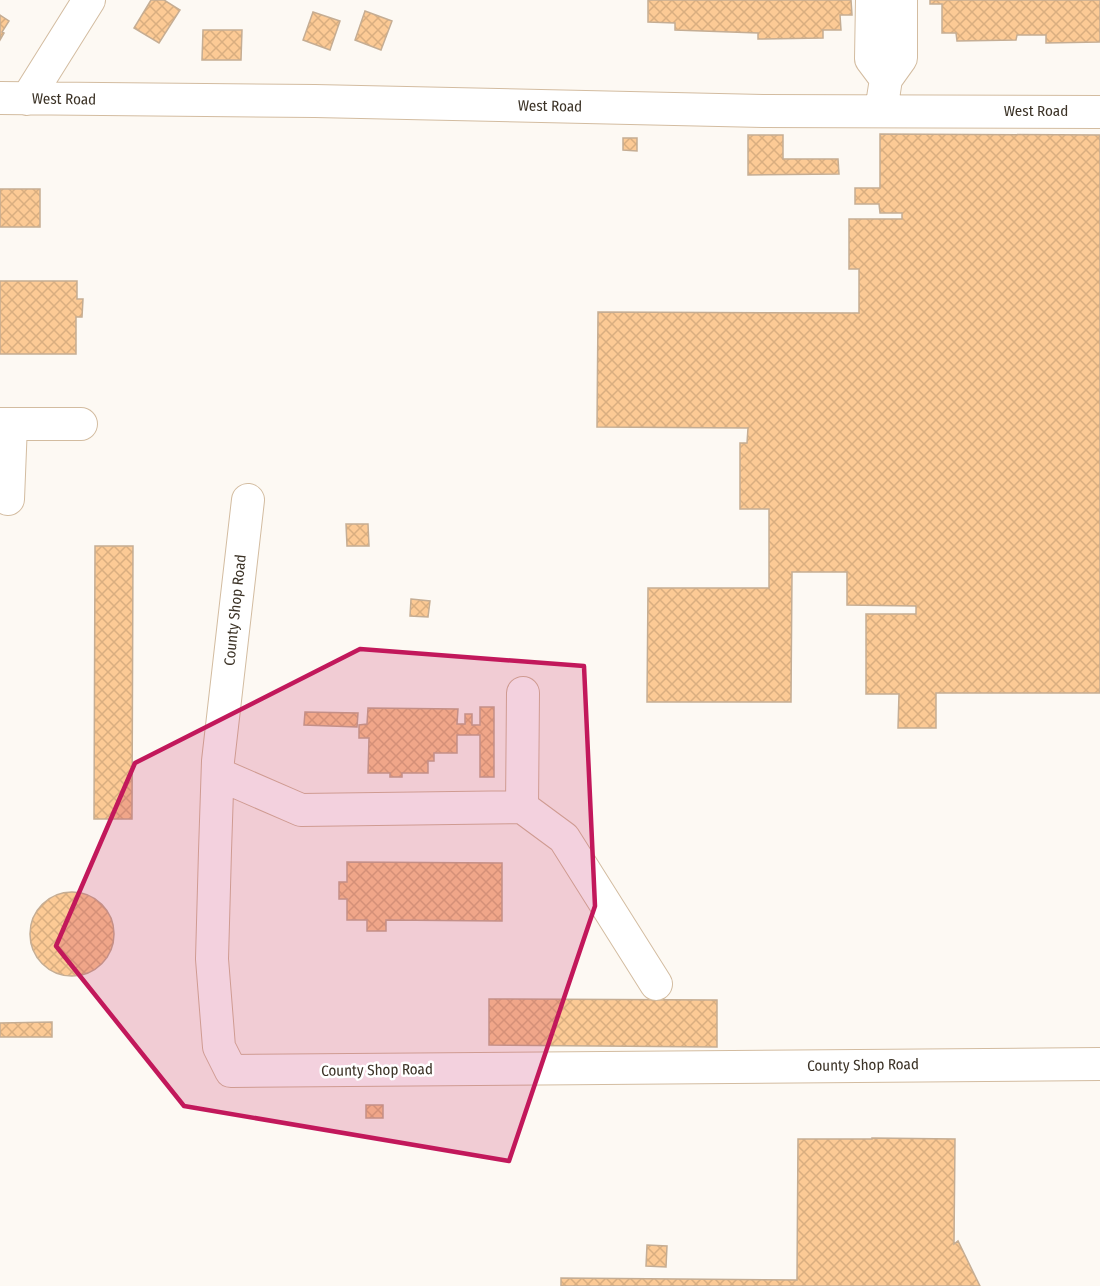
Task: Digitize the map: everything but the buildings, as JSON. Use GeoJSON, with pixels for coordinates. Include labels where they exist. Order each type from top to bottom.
{"type":"FeatureCollection","features":[{"type":"Feature","properties":{"kind":"street"},"geometry":{"type":"LineString","coordinates":[[14,99],[88,0]]}},
{"type":"Feature","properties":{"kind":"street"},"geometry":{"type":"LineString","coordinates":[[872,0],[871,59],[886,79]]}},
{"type":"Feature","properties":{"kind":"street"},"geometry":{"type":"LineString","coordinates":[[881,111],[886,79],[901,58],[901,0]]}},
{"type":"Feature","properties":{"kind":"street","name":"West Road"},"geometry":{"type":"LineString","coordinates":[[14,99],[315,101],[751,110],[1100,112]]}},
{"type":"Feature","properties":{"kind":"street"},"geometry":{"type":"LineString","coordinates":[[8,499],[5,424],[81,424]]}},
{"type":"Feature","properties":{"kind":"street","name":"County Shop Road"},"geometry":{"type":"LineString","coordinates":[[248,500],[218,774],[212,959],[219,1047],[231,1071],[1100,1064]]}},
{"type":"Feature","properties":{"kind":"street"},"geometry":{"type":"LineString","coordinates":[[522,807],[523,693]]}},
{"type":"Feature","properties":{"kind":"street"},"geometry":{"type":"LineString","coordinates":[[218,774],[301,810],[522,807],[564,838],[656,984]]}},
{"type":"Feature","properties":{"kind":"highlighted area"},"geometry":{"type":"Polygon","coordinates":[[[360,649],[584,666],[595,906],[509,1161],[184,1106],[56,946],[135,763],[360,649]]]}}]}
